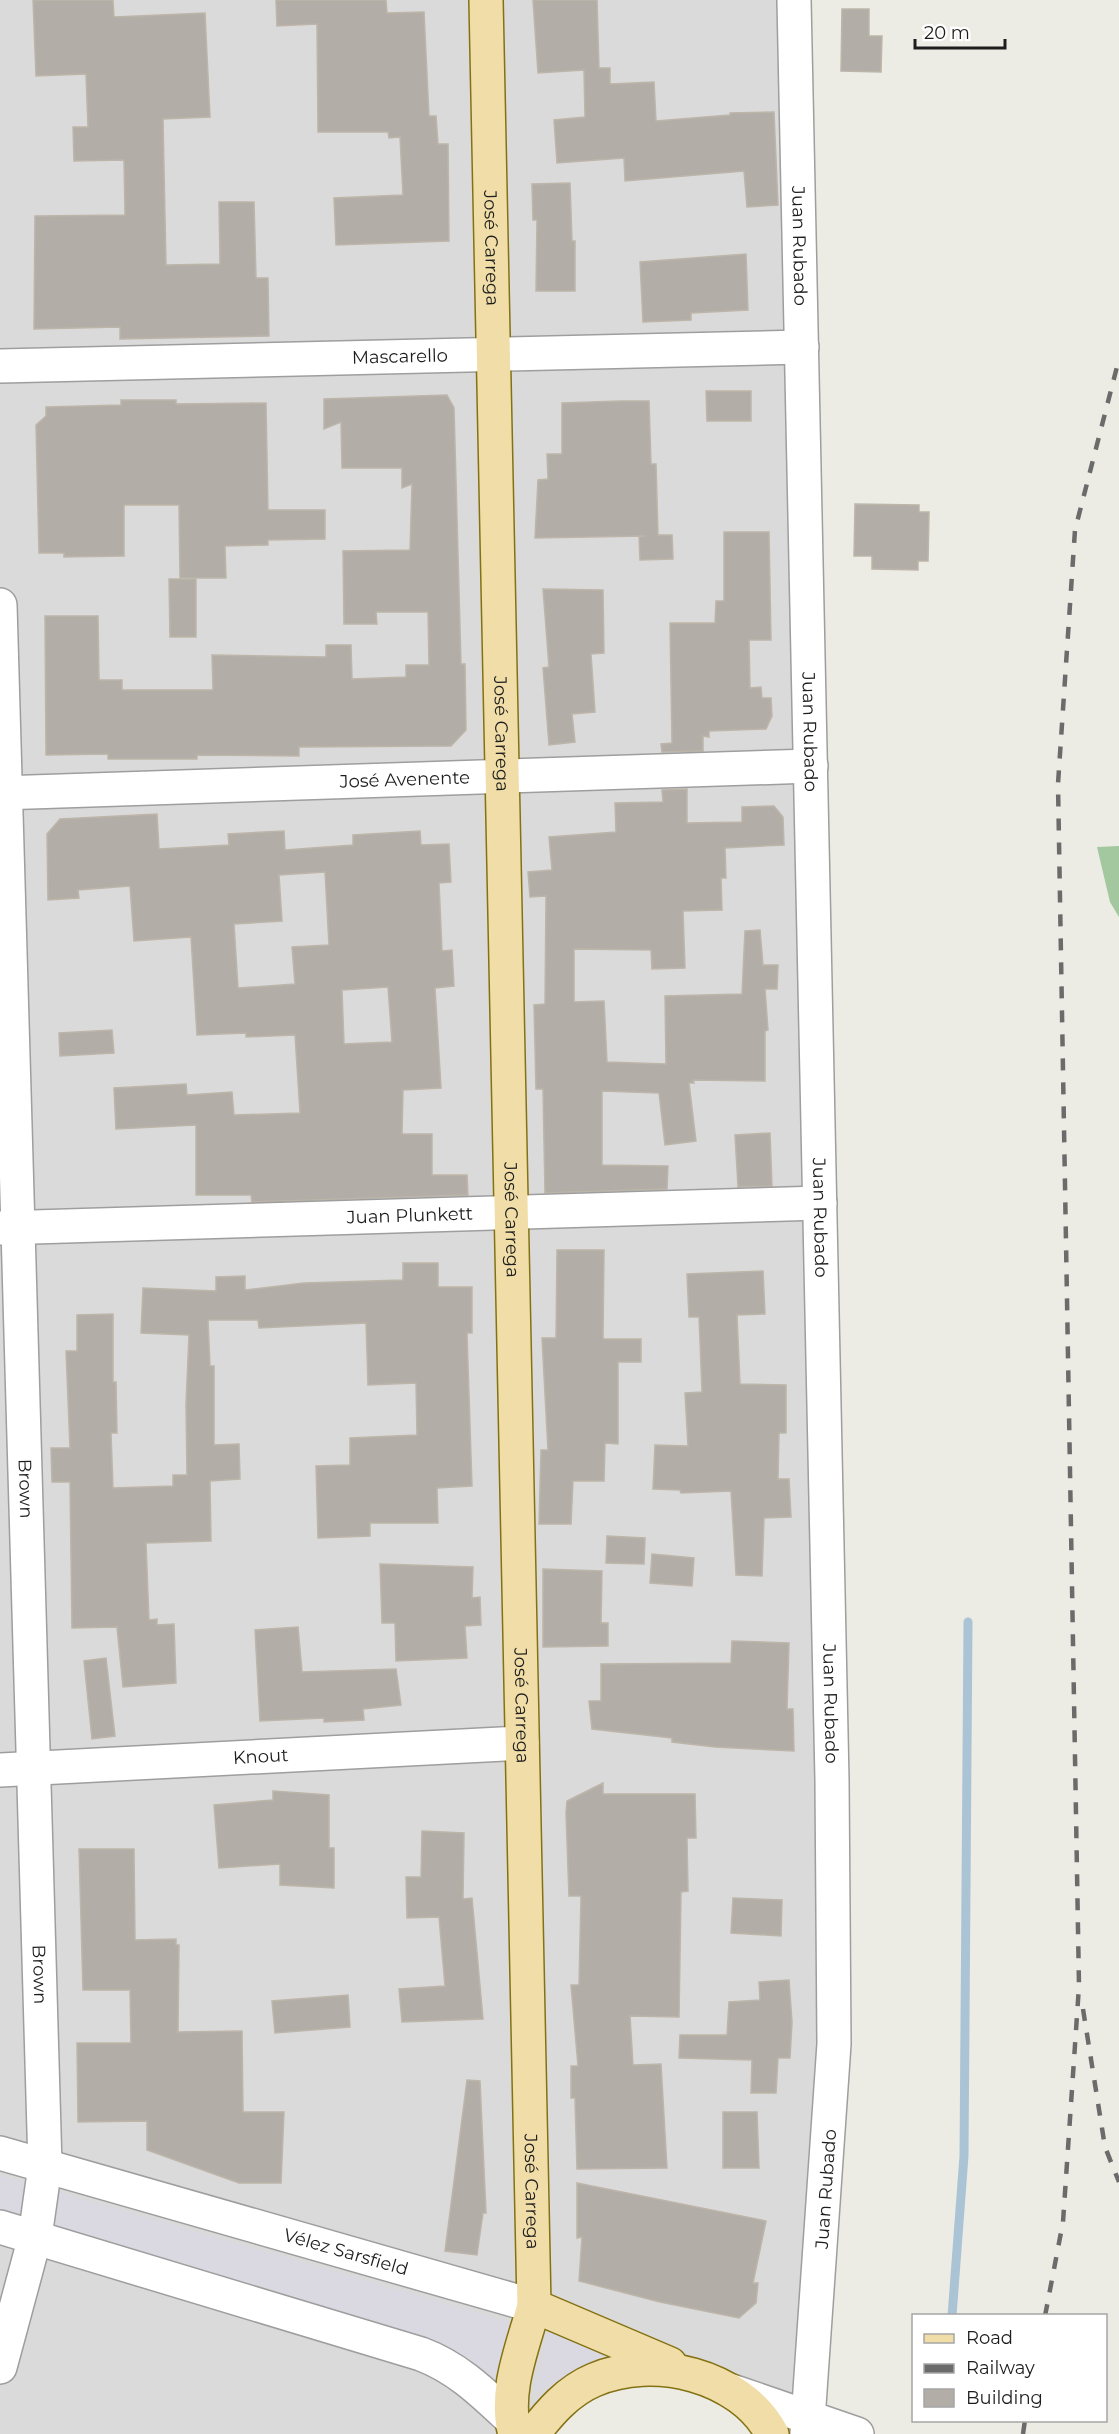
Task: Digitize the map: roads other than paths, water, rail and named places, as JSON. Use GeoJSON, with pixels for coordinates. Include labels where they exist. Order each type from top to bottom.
{"type":"FeatureCollection","features":[{"type":"Feature","properties":{"kind":"main road","name":"José Carrega"},"geometry":{"type":"LineString","coordinates":[[486,0],[534,2306],[516,2372],[520,2429]]}},
{"type":"Feature","properties":{"kind":"main road","name":"Vélez Sarsfield"},"geometry":{"type":"LineString","coordinates":[[534,2306],[729,2390],[766,2423],[772,2434]]}},
{"type":"Feature","properties":{"kind":"main road"},"geometry":{"type":"LineString","coordinates":[[520,2429],[594,2380],[640,2368],[686,2371]]}},
{"type":"Feature","properties":{"kind":"street","name":"Juan Rubado"},"geometry":{"type":"LineString","coordinates":[[794,0],[832,1780],[834,2044],[809,2425]]}},
{"type":"Feature","properties":{"kind":"street","name":"Mascarello"},"geometry":{"type":"LineString","coordinates":[[0,366],[802,347]]}},
{"type":"Feature","properties":{"kind":"street","name":"Brown"},"geometry":{"type":"LineString","coordinates":[[0,605],[16,1769],[45,2166],[35,2237],[0,2367]]}},
{"type":"Feature","properties":{"kind":"street","name":"José Avenente"},"geometry":{"type":"LineString","coordinates":[[2,793],[811,766]]}},
{"type":"Feature","properties":{"kind":"street","name":"Juan Plunkett"},"geometry":{"type":"LineString","coordinates":[[9,1227],[511,1214],[820,1203]]}},
{"type":"Feature","properties":{"kind":"street","name":"Knout"},"geometry":{"type":"LineString","coordinates":[[16,1769],[522,1743]]}},
{"type":"Feature","properties":{"kind":"street","name":"Vélez Sarsfield"},"geometry":{"type":"LineString","coordinates":[[0,2153],[534,2306]]}},
{"type":"Feature","properties":{"kind":"street"},"geometry":{"type":"LineString","coordinates":[[0,2227],[437,2360],[466,2377],[520,2429]]}},
{"type":"Feature","properties":{"kind":"street"},"geometry":{"type":"LineString","coordinates":[[729,2390],[809,2425],[857,2434]]}},
{"type":"Feature","properties":{"kind":"waterway"},"geometry":{"type":"LineString","coordinates":[[952,2314],[964,2156],[968,1622]]}},
{"type":"Feature","properties":{"kind":"railway"},"geometry":{"type":"LineString","coordinates":[[1045,2314],[1063,2222],[1079,1986],[1058,784],[1075,530],[1119,359]]}},
{"type":"Feature","properties":{"kind":"railway"},"geometry":{"type":"LineString","coordinates":[[1083,2009],[1105,2147],[1119,2182]]}},
{"type":"Feature","properties":{"kind":"railway"},"geometry":{"type":"LineString","coordinates":[[1023,2434],[1025,2422]]}}]}
